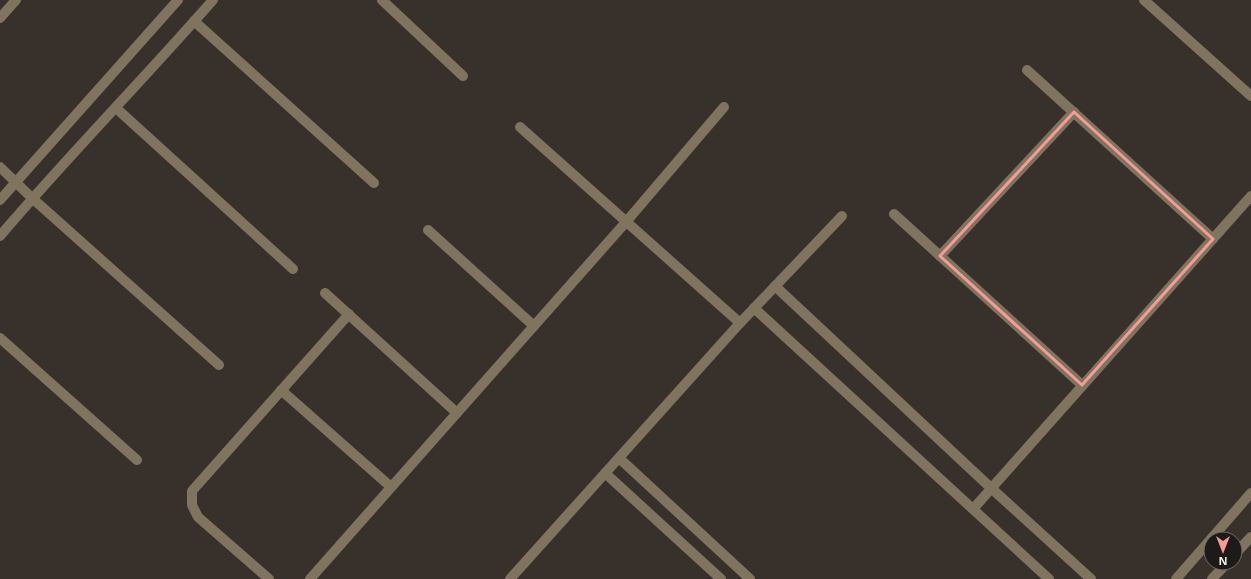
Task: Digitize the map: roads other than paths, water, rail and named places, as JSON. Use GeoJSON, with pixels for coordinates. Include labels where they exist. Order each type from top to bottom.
{"type":"FeatureCollection","features":[{"type":"Feature","properties":{"kind":"street"},"geometry":{"type":"LineString","coordinates":[[0,18],[16,0]]}},
{"type":"Feature","properties":{"kind":"street"},"geometry":{"type":"LineString","coordinates":[[0,200],[178,0]]}},
{"type":"Feature","properties":{"kind":"street"},"geometry":{"type":"LineString","coordinates":[[0,236],[32,198],[116,108],[213,0]]}},
{"type":"Feature","properties":{"kind":"street"},"geometry":{"type":"LineString","coordinates":[[382,0],[463,76]]}},
{"type":"Feature","properties":{"kind":"street"},"geometry":{"type":"LineString","coordinates":[[1144,0],[1251,96]]}},
{"type":"Feature","properties":{"kind":"street"},"geometry":{"type":"LineString","coordinates":[[194,21],[374,183]]}},
{"type":"Feature","properties":{"kind":"street"},"geometry":{"type":"LineString","coordinates":[[1027,70],[1213,239]]}},
{"type":"Feature","properties":{"kind":"street"},"geometry":{"type":"LineString","coordinates":[[310,579],[626,222],[724,107]]}},
{"type":"Feature","properties":{"kind":"street"},"geometry":{"type":"LineString","coordinates":[[116,108],[292,269]]}},
{"type":"Feature","properties":{"kind":"street"},"geometry":{"type":"LineString","coordinates":[[940,256],[1074,112]]}},
{"type":"Feature","properties":{"kind":"street"},"geometry":{"type":"LineString","coordinates":[[520,127],[740,323]]}},
{"type":"Feature","properties":{"kind":"street"},"geometry":{"type":"LineString","coordinates":[[0,167],[32,198],[219,365]]}},
{"type":"Feature","properties":{"kind":"street"},"geometry":{"type":"LineString","coordinates":[[973,509],[1251,196]]}},
{"type":"Feature","properties":{"kind":"street"},"geometry":{"type":"LineString","coordinates":[[894,214],[1082,385]]}},
{"type":"Feature","properties":{"kind":"street"},"geometry":{"type":"LineString","coordinates":[[510,579],[740,323],[842,216]]}},
{"type":"Feature","properties":{"kind":"street"},"geometry":{"type":"LineString","coordinates":[[428,230],[534,326]]}},
{"type":"Feature","properties":{"kind":"street"},"geometry":{"type":"LineString","coordinates":[[775,286],[991,488],[1091,579]]}},
{"type":"Feature","properties":{"kind":"street"},"geometry":{"type":"LineString","coordinates":[[325,293],[457,413]]}},
{"type":"Feature","properties":{"kind":"street"},"geometry":{"type":"LineString","coordinates":[[754,308],[1049,579]]}},
{"type":"Feature","properties":{"kind":"street"},"geometry":{"type":"LineString","coordinates":[[269,579],[198,517],[192,505],[192,491],[349,314]]}},
{"type":"Feature","properties":{"kind":"street"},"geometry":{"type":"LineString","coordinates":[[0,338],[137,460]]}},
{"type":"Feature","properties":{"kind":"street"},"geometry":{"type":"LineString","coordinates":[[281,390],[391,487]]}},
{"type":"Feature","properties":{"kind":"street"},"geometry":{"type":"LineString","coordinates":[[619,458],[750,579]]}},
{"type":"Feature","properties":{"kind":"street"},"geometry":{"type":"LineString","coordinates":[[606,473],[721,579]]}},
{"type":"Feature","properties":{"kind":"street"},"geometry":{"type":"LineString","coordinates":[[1218,531],[1251,493]]}},
{"type":"Feature","properties":{"kind":"street"},"geometry":{"type":"LineString","coordinates":[[1243,546],[1251,537]]}},
{"type":"Feature","properties":{"kind":"street"},"geometry":{"type":"LineString","coordinates":[[1176,579],[1203,548]]}},
{"type":"Feature","properties":{"kind":"street"},"geometry":{"type":"LineString","coordinates":[[1212,579],[1220,571]]}}]}
